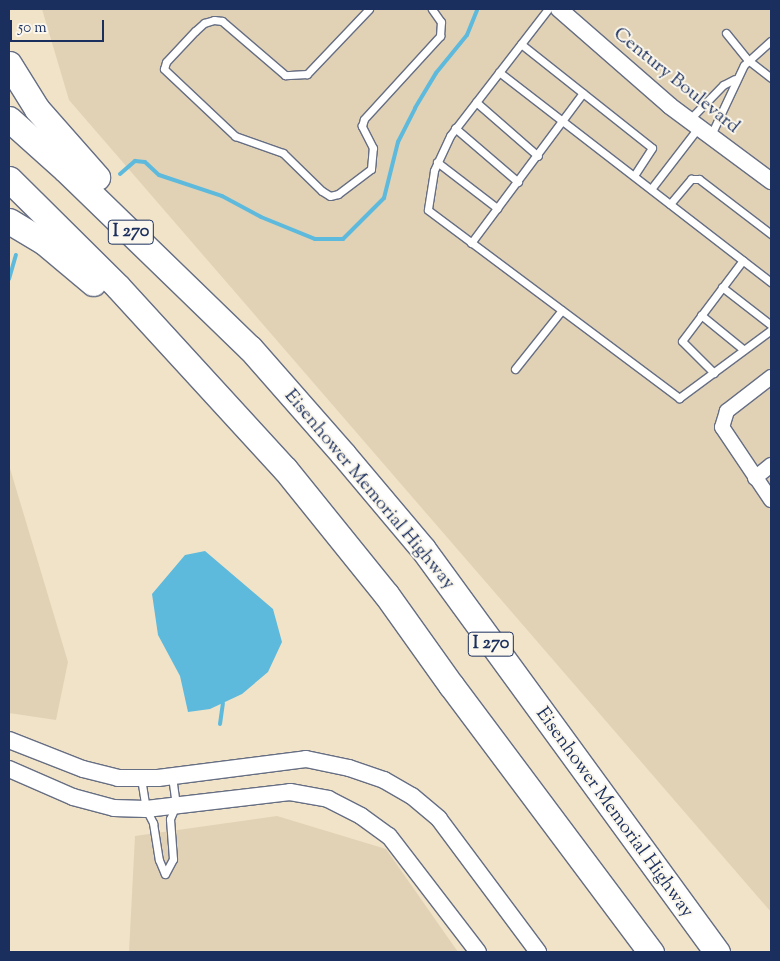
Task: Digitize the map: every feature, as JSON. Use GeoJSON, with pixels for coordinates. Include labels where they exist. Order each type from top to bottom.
{"type":"FeatureCollection","features":[{"type":"Feature","properties":{"kind":"highway"},"geometry":{"type":"LineString","coordinates":[[9,64],[37,109],[78,159],[164,245],[250,348]]}},
{"type":"Feature","properties":{"kind":"highway","name":"Eisenhower Memorial Highway"},"geometry":{"type":"LineString","coordinates":[[9,119],[66,170],[250,348],[423,550],[717,952]]}},
{"type":"Feature","properties":{"kind":"highway","name":"I 270"},"geometry":{"type":"LineString","coordinates":[[9,179],[210,383],[285,469],[386,594],[451,685],[651,952]]}},
{"type":"Feature","properties":{"kind":"highway"},"geometry":{"type":"LineString","coordinates":[[9,221],[44,242],[107,297],[386,594]]}},
{"type":"Feature","properties":{"kind":"street","name":"Century Boulevard"},"geometry":{"type":"LineString","coordinates":[[559,9],[699,128],[771,181]]}},
{"type":"Feature","properties":{"kind":"street"},"geometry":{"type":"LineString","coordinates":[[771,377],[727,411],[722,427],[771,500]]}},
{"type":"Feature","properties":{"kind":"street"},"geometry":{"type":"LineString","coordinates":[[755,478],[771,465]]}},
{"type":"Feature","properties":{"kind":"street"},"geometry":{"type":"LineString","coordinates":[[9,740],[83,769],[118,778],[172,776],[306,759],[349,768],[384,780],[412,796],[439,819],[538,952]]}},
{"type":"Feature","properties":{"kind":"street"},"geometry":{"type":"LineString","coordinates":[[9,769],[73,797],[114,808],[146,809],[290,792],[328,799],[361,816],[389,836],[478,952]]}},
{"type":"Feature","properties":{"kind":"lane"},"geometry":{"type":"LineString","coordinates":[[369,9],[307,74],[285,75],[222,22],[214,20],[204,23],[195,31],[166,62],[164,69],[235,136],[283,154],[322,191],[330,196],[338,194],[371,169],[373,148],[362,126],[364,119],[440,36],[441,22],[432,9]]}},
{"type":"Feature","properties":{"kind":"lane"},"geometry":{"type":"LineString","coordinates":[[548,9],[455,128],[437,162],[428,210],[679,398],[771,330]]}},
{"type":"Feature","properties":{"kind":"lane"},"geometry":{"type":"LineString","coordinates":[[726,33],[748,60],[771,78]]}},
{"type":"Feature","properties":{"kind":"lane"},"geometry":{"type":"LineString","coordinates":[[651,189],[699,128],[730,98],[735,79],[748,60],[771,41]]}},
{"type":"Feature","properties":{"kind":"lane"},"geometry":{"type":"LineString","coordinates":[[521,44],[652,148],[634,176]]}},
{"type":"Feature","properties":{"kind":"lane"},"geometry":{"type":"LineString","coordinates":[[499,72],[771,282]]}},
{"type":"Feature","properties":{"kind":"lane"},"geometry":{"type":"LineString","coordinates":[[699,128],[723,85],[735,79]]}},
{"type":"Feature","properties":{"kind":"lane"},"geometry":{"type":"LineString","coordinates":[[471,243],[564,122],[583,93]]}},
{"type":"Feature","properties":{"kind":"lane"},"geometry":{"type":"LineString","coordinates":[[476,102],[538,156]]}},
{"type":"Feature","properties":{"kind":"lane"},"geometry":{"type":"LineString","coordinates":[[455,128],[518,182]]}},
{"type":"Feature","properties":{"kind":"lane"},"geometry":{"type":"LineString","coordinates":[[437,162],[498,208]]}},
{"type":"Feature","properties":{"kind":"lane"},"geometry":{"type":"LineString","coordinates":[[670,204],[691,180],[700,179],[771,234]]}},
{"type":"Feature","properties":{"kind":"lane"},"geometry":{"type":"LineString","coordinates":[[714,373],[682,341],[743,260]]}},
{"type":"Feature","properties":{"kind":"lane"},"geometry":{"type":"LineString","coordinates":[[722,287],[771,325]]}},
{"type":"Feature","properties":{"kind":"lane"},"geometry":{"type":"LineString","coordinates":[[515,369],[562,310]]}},
{"type":"Feature","properties":{"kind":"lane"},"geometry":{"type":"LineString","coordinates":[[701,314],[744,350]]}},
{"type":"Feature","properties":{"kind":"lane"},"geometry":{"type":"LineString","coordinates":[[141,778],[146,809],[153,823],[158,860],[165,874],[173,859],[170,819],[176,805],[172,776]]}},
{"type":"Feature","properties":{"kind":"shaded area"},"geometry":{"type":"Polygon","coordinates":[[[42,9],[771,9],[771,912],[69,100],[42,9]]]}},
{"type":"Feature","properties":{"kind":"shaded area"},"geometry":{"type":"Polygon","coordinates":[[[9,465],[68,662],[56,720],[9,713],[9,465]]]}},
{"type":"Feature","properties":{"kind":"shaded area"},"geometry":{"type":"Polygon","coordinates":[[[277,816],[386,849],[458,952],[129,952],[135,836],[277,816]]]}},
{"type":"Feature","properties":{"kind":"water"},"geometry":{"type":"Polygon","coordinates":[[[205,551],[273,609],[282,642],[268,672],[242,694],[210,709],[188,712],[180,676],[158,635],[152,594],[185,555],[205,551]]]}},
{"type":"Feature","properties":{"kind":"waterway"},"geometry":{"type":"LineString","coordinates":[[120,174],[135,161],[145,162],[159,175],[222,196],[261,217],[315,239],[343,239],[384,198],[398,142],[415,108],[436,73],[467,35],[477,10]]}},
{"type":"Feature","properties":{"kind":"waterway"},"geometry":{"type":"LineString","coordinates":[[9,279],[16,255]]}},
{"type":"Feature","properties":{"kind":"waterway"},"geometry":{"type":"LineString","coordinates":[[220,724],[223,703]]}}]}
